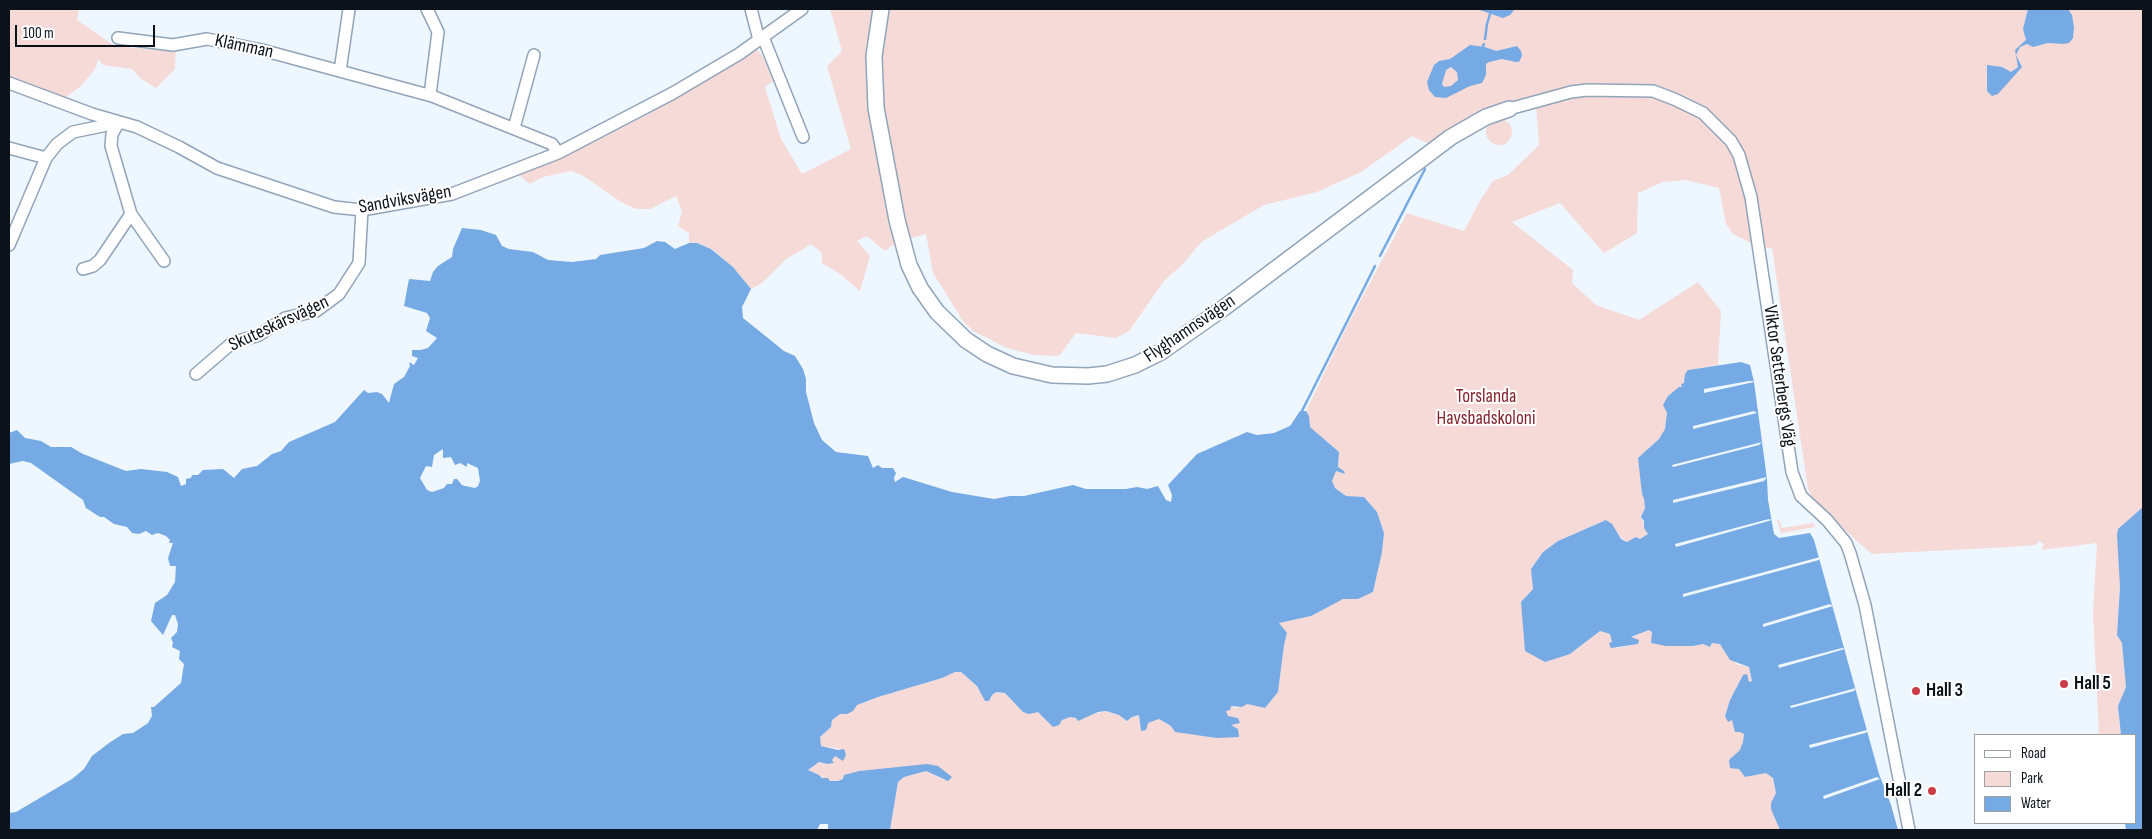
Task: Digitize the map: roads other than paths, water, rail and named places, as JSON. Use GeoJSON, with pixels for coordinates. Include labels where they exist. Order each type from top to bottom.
{"type":"FeatureCollection","features":[{"type":"Feature","properties":{"kind":"street"},"geometry":{"type":"LineString","coordinates":[[340,71],[349,9]]}},
{"type":"Feature","properties":{"kind":"street"},"geometry":{"type":"LineString","coordinates":[[427,9],[438,32],[430,95]]}},
{"type":"Feature","properties":{"kind":"street"},"geometry":{"type":"LineString","coordinates":[[751,9],[761,38],[803,137]]}},
{"type":"Feature","properties":{"kind":"street","name":"Sandviksvägen"},"geometry":{"type":"LineString","coordinates":[[9,83],[40,96],[157,136],[217,168],[334,208],[362,210],[452,194],[558,153],[673,93],[739,54],[802,9]]}},
{"type":"Feature","properties":{"kind":"street","name":"Flyghamnsvägen"},"geometry":{"type":"LineString","coordinates":[[881,9],[874,56],[876,108],[898,220],[909,265],[920,288],[937,312],[966,340],[999,360],[1041,373],[1073,376],[1107,374],[1136,365],[1161,352],[1225,307],[1451,137],[1486,117],[1509,109]]}},
{"type":"Feature","properties":{"kind":"street","name":"Klämman"},"geometry":{"type":"LineString","coordinates":[[118,38],[173,45],[208,39],[226,41],[430,95],[552,144],[558,153]]}},
{"type":"Feature","properties":{"kind":"street"},"geometry":{"type":"LineString","coordinates":[[514,128],[534,55]]}},
{"type":"Feature","properties":{"kind":"street","name":"Viktor Setterbergs Väg"},"geometry":{"type":"LineString","coordinates":[[1509,109],[1571,92],[1587,90],[1653,91],[1674,98],[1703,113],[1731,141],[1739,155],[1751,197],[1771,320],[1792,472],[1801,496],[1827,520],[1846,543],[1850,553],[1865,604],[1909,830]]}},
{"type":"Feature","properties":{"kind":"street"},"geometry":{"type":"LineString","coordinates":[[9,245],[46,158],[57,144],[73,132],[119,122]]}},
{"type":"Feature","properties":{"kind":"street"},"geometry":{"type":"LineString","coordinates":[[119,122],[112,134],[111,146],[132,214],[164,261]]}},
{"type":"Feature","properties":{"kind":"street"},"geometry":{"type":"LineString","coordinates":[[9,148],[46,158]]}},
{"type":"Feature","properties":{"kind":"street","name":"Skuteskärsvägen"},"geometry":{"type":"LineString","coordinates":[[196,374],[232,343],[259,335],[285,318],[316,311],[339,294],[359,263],[362,210]]}},
{"type":"Feature","properties":{"kind":"street"},"geometry":{"type":"LineString","coordinates":[[82,269],[93,266],[100,260],[132,214]]}},
{"type":"Feature","properties":{"kind":"water"},"geometry":{"type":"Polygon","coordinates":[[[1477,9],[1515,9],[1510,15],[1503,18],[1477,9]]]}},
{"type":"Feature","properties":{"kind":"water"},"geometry":{"type":"Polygon","coordinates":[[[2028,9],[2068,9],[2072,15],[2073,38],[2069,43],[2048,43],[2033,47],[2027,44],[2020,47],[2016,55],[2022,67],[1998,94],[1992,96],[1987,91],[1987,65],[2002,67],[2011,72],[2018,67],[2015,50],[2026,40],[2023,29],[2028,9]]]}},
{"type":"Feature","properties":{"kind":"water"},"geometry":{"type":"Polygon","coordinates":[[[1470,45],[1496,51],[1517,46],[1522,56],[1519,62],[1502,59],[1489,62],[1486,64],[1486,75],[1482,83],[1470,86],[1446,98],[1435,97],[1429,90],[1427,82],[1434,65],[1439,61],[1450,59],[1470,45]],[[1451,67],[1446,70],[1442,84],[1444,87],[1451,86],[1458,80],[1457,72],[1451,67]]]}},
{"type":"Feature","properties":{"kind":"water"},"geometry":{"type":"Polygon","coordinates":[[[462,228],[481,230],[496,235],[502,246],[509,249],[533,252],[548,260],[572,262],[596,259],[600,255],[644,248],[657,241],[665,242],[675,249],[689,243],[697,243],[711,249],[733,267],[751,289],[742,307],[743,318],[784,351],[795,356],[803,369],[806,379],[806,392],[814,423],[822,440],[836,452],[868,456],[873,468],[878,465],[882,468],[893,468],[896,473],[895,482],[903,477],[952,492],[994,499],[1024,496],[1073,485],[1086,489],[1126,489],[1137,487],[1147,489],[1158,486],[1166,500],[1171,502],[1172,495],[1168,485],[1197,454],[1247,432],[1257,435],[1274,433],[1290,426],[1300,411],[1306,411],[1309,416],[1310,427],[1339,452],[1338,467],[1345,474],[1336,471],[1332,481],[1335,488],[1346,496],[1364,497],[1377,512],[1384,533],[1382,552],[1373,592],[1358,599],[1343,599],[1311,616],[1279,623],[1287,633],[1278,692],[1265,708],[1247,704],[1242,707],[1231,706],[1230,710],[1226,711],[1228,716],[1238,718],[1240,723],[1231,725],[1238,729],[1239,737],[1217,738],[1175,732],[1171,726],[1159,719],[1148,723],[1146,730],[1141,731],[1139,715],[1127,721],[1119,715],[1106,711],[1098,712],[1078,721],[1076,718],[1070,717],[1053,727],[1038,712],[1029,714],[1023,712],[1005,693],[996,692],[989,701],[985,701],[977,686],[961,672],[955,672],[942,678],[857,705],[853,711],[847,714],[840,714],[832,720],[831,727],[820,737],[821,746],[838,750],[844,749],[846,755],[843,761],[835,756],[832,760],[834,763],[819,762],[808,770],[822,778],[828,778],[830,781],[838,781],[843,779],[844,775],[859,771],[927,764],[938,766],[952,777],[948,781],[926,771],[904,777],[898,782],[890,830],[828,830],[828,824],[820,824],[817,830],[9,830],[9,813],[16,812],[72,779],[84,769],[92,756],[109,743],[123,734],[133,733],[148,723],[152,716],[151,707],[154,707],[181,683],[184,664],[179,659],[180,651],[172,647],[171,638],[177,632],[178,624],[175,615],[172,615],[163,635],[151,621],[155,603],[167,595],[175,582],[176,566],[170,566],[168,558],[173,543],[169,543],[170,540],[166,536],[158,533],[152,535],[146,531],[139,534],[132,533],[127,527],[114,524],[104,517],[100,517],[86,508],[83,500],[31,463],[23,461],[9,464],[9,433],[17,430],[25,438],[41,441],[51,447],[71,447],[83,454],[126,471],[141,469],[167,472],[178,477],[181,486],[186,484],[186,479],[191,478],[192,475],[198,475],[203,470],[223,469],[234,478],[242,469],[257,466],[272,454],[281,451],[289,442],[335,422],[364,390],[368,393],[377,392],[382,394],[389,403],[394,384],[404,377],[410,366],[409,362],[414,365],[418,358],[412,356],[412,350],[428,348],[437,338],[426,331],[430,318],[427,313],[404,306],[409,279],[430,281],[433,272],[438,266],[452,257],[453,249],[462,228]],[[443,449],[434,455],[432,467],[426,466],[420,478],[427,490],[432,492],[444,488],[447,484],[452,484],[454,479],[457,479],[465,486],[475,488],[478,486],[480,481],[478,468],[467,463],[467,467],[460,463],[455,465],[451,457],[443,458],[443,449]]]}},
{"type":"Feature","properties":{"kind":"water"},"geometry":{"type":"Polygon","coordinates":[[[1741,362],[1750,365],[1754,382],[1768,500],[1774,534],[1779,538],[1810,533],[1814,540],[1879,774],[1898,830],[1780,830],[1771,809],[1771,803],[1776,793],[1773,778],[1766,773],[1745,777],[1739,769],[1730,768],[1729,760],[1740,750],[1744,734],[1735,732],[1732,720],[1728,722],[1725,716],[1730,700],[1743,675],[1747,674],[1749,682],[1752,681],[1749,667],[1730,660],[1720,644],[1712,643],[1710,647],[1703,644],[1666,646],[1651,643],[1652,632],[1649,630],[1631,637],[1639,640],[1638,644],[1611,648],[1609,643],[1612,642],[1610,634],[1600,631],[1570,654],[1545,662],[1525,651],[1521,602],[1533,589],[1531,569],[1543,552],[1558,541],[1606,520],[1612,524],[1621,539],[1627,542],[1636,537],[1640,539],[1648,534],[1641,517],[1645,508],[1638,458],[1659,439],[1665,429],[1667,413],[1663,405],[1668,396],[1679,387],[1682,387],[1681,384],[1684,383],[1685,374],[1688,370],[1741,362]]]}},
{"type":"Feature","properties":{"kind":"water"},"geometry":{"type":"Polygon","coordinates":[[[2143,507],[2143,830],[2126,830],[2125,824],[2137,824],[2137,734],[2121,734],[2118,706],[2126,687],[2122,643],[2117,635],[2120,587],[2118,529],[2143,507]]]}},
{"type":"Feature","properties":{"kind":"waterway"},"geometry":{"type":"LineString","coordinates":[[1485,39],[1490,14]]}},
{"type":"Feature","properties":{"kind":"waterway"},"geometry":{"type":"LineString","coordinates":[[1380,256],[1425,169]]}},
{"type":"Feature","properties":{"kind":"waterway"},"geometry":{"type":"LineString","coordinates":[[1302,411],[1375,266]]}},
{"type":"Feature","properties":{"kind":"place","name":"Hall 5"},"geometry":{"type":"Point","coordinates":[2064,684]}},
{"type":"Feature","properties":{"kind":"place","name":"Hall 3"},"geometry":{"type":"Point","coordinates":[1916,691]}},
{"type":"Feature","properties":{"kind":"place","name":"Hall 2"},"geometry":{"type":"Point","coordinates":[1932,791]}},
{"type":"Feature","properties":{"kind":"park label","name":"Torslanda Havsbadskoloni"},"geometry":{"type":"Point","coordinates":[1486,408]}}]}
